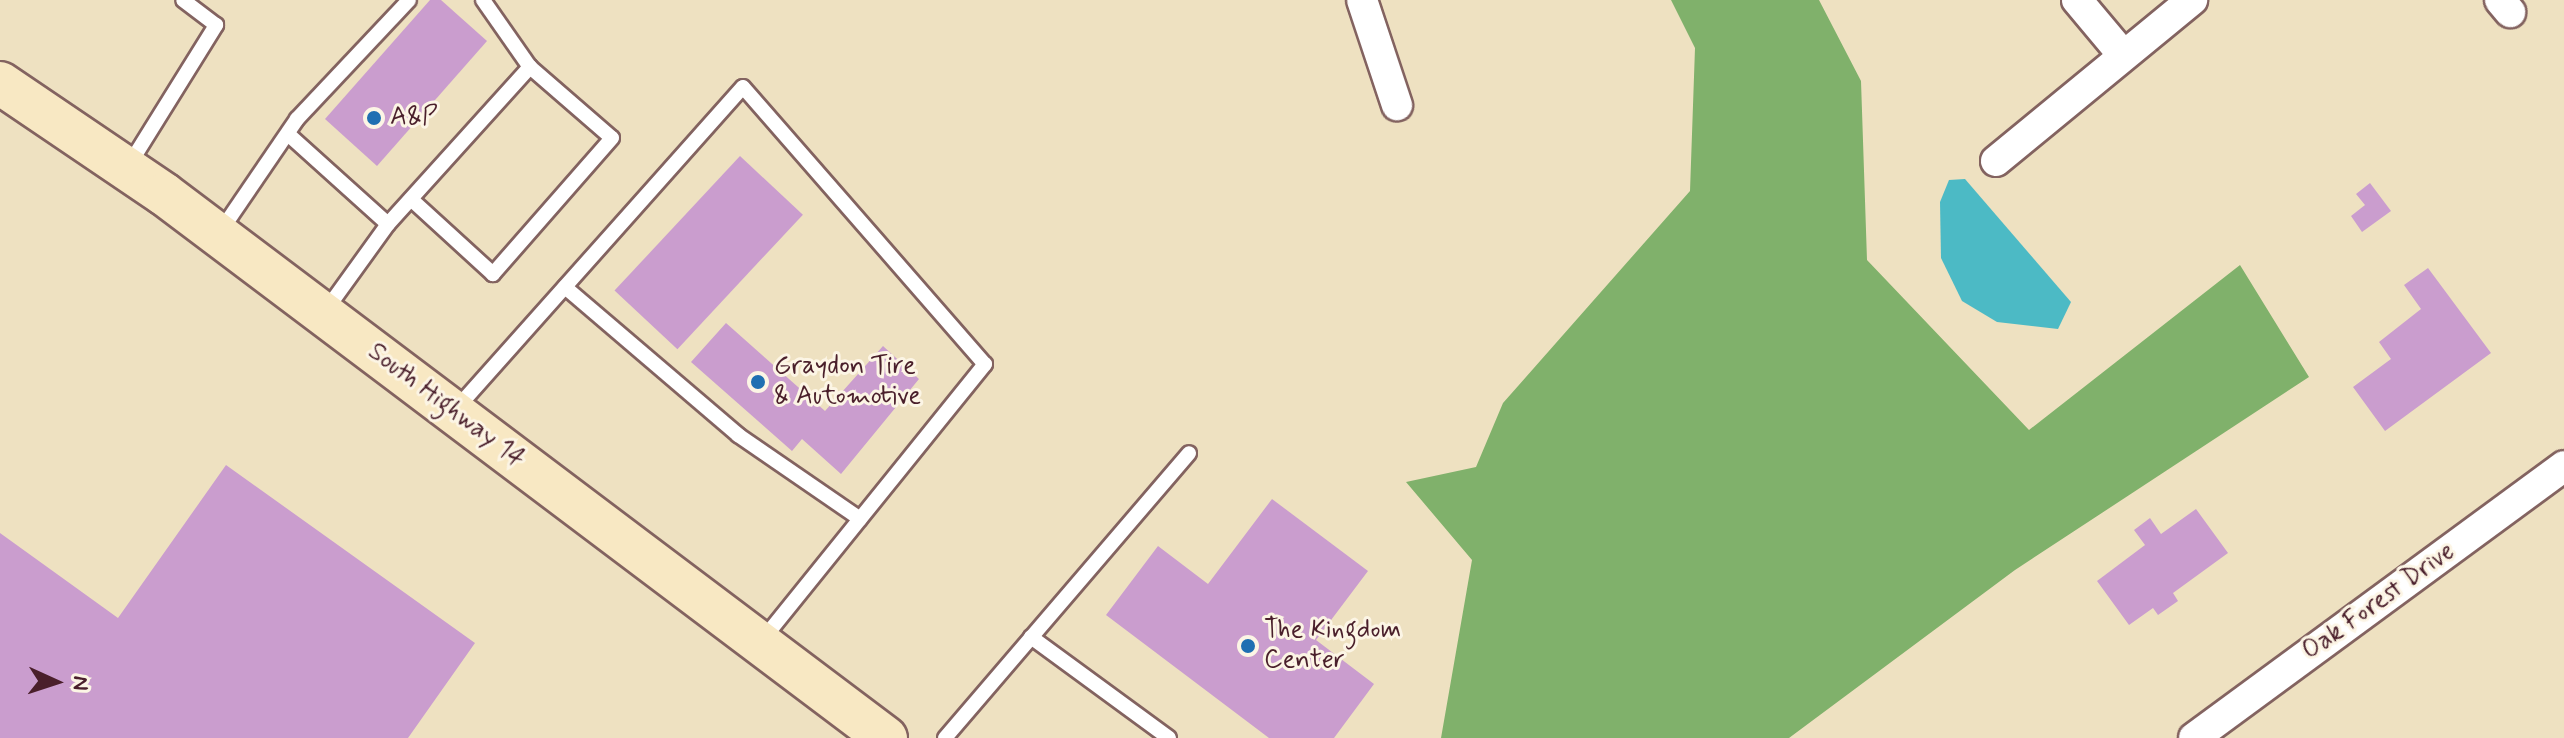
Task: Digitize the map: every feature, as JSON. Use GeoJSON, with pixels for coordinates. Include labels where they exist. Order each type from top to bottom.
{"type":"FeatureCollection","features":[{"type":"Feature","properties":{"kind":"main road","name":"South Highway 14"},"geometry":{"type":"LineString","coordinates":[[0,83],[218,235],[886,738]]}},
{"type":"Feature","properties":{"kind":"street"},"geometry":{"type":"LineString","coordinates":[[1362,0],[1397,105]]}},
{"type":"Feature","properties":{"kind":"street"},"geometry":{"type":"LineString","coordinates":[[2077,0],[2123,55]]}},
{"type":"Feature","properties":{"kind":"street"},"geometry":{"type":"LineString","coordinates":[[1996,161],[2192,0]]}},
{"type":"Feature","properties":{"kind":"street","name":"Oak Forest Drive"},"geometry":{"type":"LineString","coordinates":[[2194,738],[2564,466]]}},
{"type":"Feature","properties":{"kind":"lane"},"geometry":{"type":"LineString","coordinates":[[126,169],[216,25],[183,0]]}},
{"type":"Feature","properties":{"kind":"lane"},"geometry":{"type":"LineString","coordinates":[[218,235],[289,135],[409,0]]}},
{"type":"Feature","properties":{"kind":"lane"},"geometry":{"type":"LineString","coordinates":[[411,199],[493,274],[612,138],[530,67],[483,0]]}},
{"type":"Feature","properties":{"kind":"lane"},"geometry":{"type":"LineString","coordinates":[[324,314],[388,224],[530,67]]}},
{"type":"Feature","properties":{"kind":"lane"},"geometry":{"type":"LineString","coordinates":[[453,412],[743,87],[985,364],[761,643]]}},
{"type":"Feature","properties":{"kind":"lane"},"geometry":{"type":"LineString","coordinates":[[289,135],[388,224]]}},
{"type":"Feature","properties":{"kind":"lane"},"geometry":{"type":"LineString","coordinates":[[565,287],[738,435],[860,519]]}},
{"type":"Feature","properties":{"kind":"lane"},"geometry":{"type":"LineString","coordinates":[[945,738],[1189,453]]}},
{"type":"Feature","properties":{"kind":"lane"},"geometry":{"type":"LineString","coordinates":[[1031,637],[1169,738]]}},
{"type":"Feature","properties":{"kind":"green space"},"geometry":{"type":"Polygon","coordinates":[[[1671,0],[1819,0],[1861,81],[1867,260],[2029,430],[2240,265],[2309,377],[2015,570],[1789,738],[1441,738],[1472,560],[1406,482],[1476,467],[1503,403],[1690,191],[1695,48],[1671,0]]]}},
{"type":"Feature","properties":{"kind":"water"},"geometry":{"type":"Polygon","coordinates":[[[1965,179],[2071,302],[2058,329],[1997,322],[1962,301],[1941,258],[1940,202],[1949,180],[1965,179]]]}},
{"type":"Feature","properties":{"kind":"building"},"geometry":{"type":"Polygon","coordinates":[[[430,0],[441,0],[487,41],[377,166],[325,119],[430,0]]]}},
{"type":"Feature","properties":{"kind":"building"},"geometry":{"type":"Polygon","coordinates":[[[740,156],[803,215],[677,349],[615,291],[740,156]]]}},
{"type":"Feature","properties":{"kind":"building"},"geometry":{"type":"Polygon","coordinates":[[[2370,183],[2391,211],[2362,232],[2351,216],[2365,205],[2356,194],[2370,183]]]}},
{"type":"Feature","properties":{"kind":"building"},"geometry":{"type":"Polygon","coordinates":[[[2428,268],[2491,353],[2385,431],[2353,387],[2391,359],[2379,342],[2421,309],[2404,285],[2428,268]]]}},
{"type":"Feature","properties":{"kind":"building"},"geometry":{"type":"Polygon","coordinates":[[[726,323],[825,411],[883,346],[919,379],[841,474],[802,439],[792,451],[691,362],[726,323]]]}},
{"type":"Feature","properties":{"kind":"building"},"geometry":{"type":"Polygon","coordinates":[[[226,465],[475,643],[408,738],[0,738],[0,533],[118,618],[226,465]]]}},
{"type":"Feature","properties":{"kind":"building"},"geometry":{"type":"Polygon","coordinates":[[[1272,499],[1368,571],[1316,640],[1374,684],[1334,738],[1269,738],[1106,615],[1158,546],[1208,584],[1272,499]]]}},
{"type":"Feature","properties":{"kind":"building"},"geometry":{"type":"Polygon","coordinates":[[[2196,509],[2228,553],[2173,593],[2178,601],[2158,615],[2153,608],[2129,625],[2097,581],[2145,545],[2134,530],[2150,518],[2161,534],[2196,509]]]}},
{"type":"Feature","properties":{"kind":"place","name":"A&P"},"geometry":{"type":"Point","coordinates":[374,118]}},
{"type":"Feature","properties":{"kind":"place","name":"Graydon Tire & Automotive"},"geometry":{"type":"Point","coordinates":[758,382]}},
{"type":"Feature","properties":{"kind":"place","name":"The Kingdom Center"},"geometry":{"type":"Point","coordinates":[1248,646]}}]}
